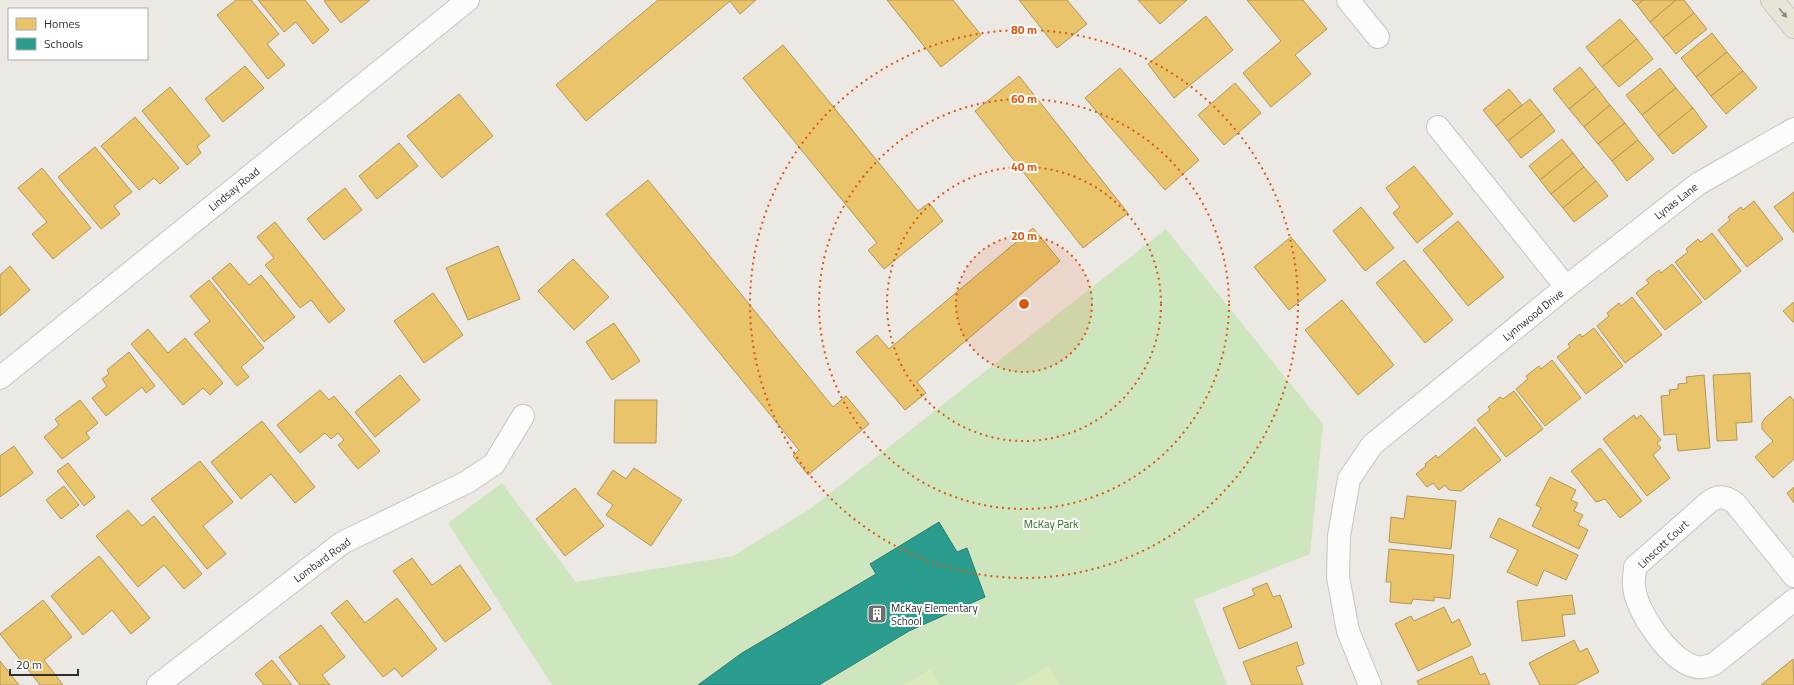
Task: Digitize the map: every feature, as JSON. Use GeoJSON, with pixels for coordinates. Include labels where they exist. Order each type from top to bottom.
{"type":"FeatureCollection","features":[{"type":"Feature","properties":{"kind":"main road"},"geometry":{"type":"LineString","coordinates":[[1772,0],[1794,26]]}},
{"type":"Feature","properties":{"kind":"street","name":"Lindsay Road"},"geometry":{"type":"LineString","coordinates":[[0,378],[468,0]]}},
{"type":"Feature","properties":{"kind":"street"},"geometry":{"type":"LineString","coordinates":[[1348,0],[1378,37]]}},
{"type":"Feature","properties":{"kind":"street","name":"Lynnwood Drive"},"geometry":{"type":"LineString","coordinates":[[1370,685],[1348,631],[1338,577],[1339,536],[1348,479],[1372,445],[1566,287],[1438,127]]}},
{"type":"Feature","properties":{"kind":"street","name":"Lynas Lane"},"geometry":{"type":"LineString","coordinates":[[1566,287],[1698,184],[1794,129]]}},
{"type":"Feature","properties":{"kind":"street","name":"Lombard Road"},"geometry":{"type":"LineString","coordinates":[[158,685],[342,543],[467,482],[494,464],[523,416]]}},
{"type":"Feature","properties":{"kind":"street","name":"Linscott Court"},"geometry":{"type":"LineString","coordinates":[[1794,576],[1735,503],[1723,497],[1715,498],[1710,501],[1635,567],[1634,586],[1638,603],[1651,626],[1674,655],[1694,667],[1705,667],[1714,664],[1794,600]]}},
{"type":"Feature","properties":{"kind":"green space","name":"McKay Park"},"geometry":{"type":"Polygon","coordinates":[[[1166,229],[1323,424],[1310,554],[1194,600],[1227,685],[552,685],[448,523],[502,483],[576,582],[733,556],[810,509],[1166,229]]]}},
{"type":"Feature","properties":{"kind":"green space"},"geometry":{"type":"Polygon","coordinates":[[[1048,666],[1060,685],[1017,685],[1048,666]]]}},
{"type":"Feature","properties":{"kind":"green space"},"geometry":{"type":"Polygon","coordinates":[[[930,669],[940,685],[904,685],[930,669]]]}},
{"type":"Feature","properties":{"kind":"building: Homes"},"geometry":{"type":"Polygon","coordinates":[[[236,0],[251,0],[279,34],[267,44],[285,65],[268,79],[217,15],[236,0]]]}},
{"type":"Feature","properties":{"kind":"building: Homes"},"geometry":{"type":"Polygon","coordinates":[[[258,0],[305,0],[329,30],[313,44],[296,22],[284,32],[258,0]]]}},
{"type":"Feature","properties":{"kind":"building: Homes"},"geometry":{"type":"Polygon","coordinates":[[[370,0],[341,23],[324,1],[370,0]]]}},
{"type":"Feature","properties":{"kind":"building: Homes"},"geometry":{"type":"Polygon","coordinates":[[[658,0],[756,0],[740,14],[730,1],[586,121],[556,85],[658,0]]]}},
{"type":"Feature","properties":{"kind":"building: Homes"},"geometry":{"type":"Polygon","coordinates":[[[887,0],[953,0],[981,35],[941,67],[887,0]]]}},
{"type":"Feature","properties":{"kind":"building: Homes"},"geometry":{"type":"Polygon","coordinates":[[[1019,0],[1067,0],[1087,24],[1057,48],[1019,0]]]}},
{"type":"Feature","properties":{"kind":"building: Homes"},"geometry":{"type":"Polygon","coordinates":[[[1138,0],[1187,0],[1160,24],[1138,0]]]}},
{"type":"Feature","properties":{"kind":"building: Homes"},"geometry":{"type":"Polygon","coordinates":[[[1247,0],[1303,0],[1327,29],[1295,55],[1311,74],[1271,107],[1243,73],[1281,41],[1247,0]]]}},
{"type":"Feature","properties":{"kind":"building: Homes"},"geometry":{"type":"Polygon","coordinates":[[[1632,0],[1643,0],[1637,5],[1632,0]]]}},
{"type":"Feature","properties":{"kind":"building: Homes"},"geometry":{"type":"Polygon","coordinates":[[[1643,0],[1676,0],[1650,22],[1637,5],[1643,0]]]}},
{"type":"Feature","properties":{"kind":"building: Homes"},"geometry":{"type":"Polygon","coordinates":[[[1676,0],[1684,0],[1694,13],[1663,38],[1650,22],[1676,0]]]}},
{"type":"Feature","properties":{"kind":"building: Homes"},"geometry":{"type":"Polygon","coordinates":[[[1694,13],[1707,29],[1676,54],[1663,38],[1694,13]]]}},
{"type":"Feature","properties":{"kind":"building: Homes"},"geometry":{"type":"Polygon","coordinates":[[[1206,16],[1233,50],[1174,98],[1148,64],[1206,16]]]}},
{"type":"Feature","properties":{"kind":"building: Homes"},"geometry":{"type":"Polygon","coordinates":[[[1620,19],[1637,39],[1602,67],[1586,47],[1620,19]]]}},
{"type":"Feature","properties":{"kind":"building: Homes"},"geometry":{"type":"Polygon","coordinates":[[[1712,33],[1727,52],[1696,77],[1681,58],[1712,33]]]}},
{"type":"Feature","properties":{"kind":"building: Homes"},"geometry":{"type":"Polygon","coordinates":[[[1637,39],[1653,59],[1619,87],[1602,67],[1637,39]]]}},
{"type":"Feature","properties":{"kind":"building: Homes"},"geometry":{"type":"Polygon","coordinates":[[[783,45],[918,211],[929,203],[943,221],[884,269],[868,250],[877,243],[743,78],[783,45]]]}},
{"type":"Feature","properties":{"kind":"building: Homes"},"geometry":{"type":"Polygon","coordinates":[[[1727,52],[1743,71],[1711,96],[1696,77],[1727,52]]]}},
{"type":"Feature","properties":{"kind":"building: Homes"},"geometry":{"type":"Polygon","coordinates":[[[245,66],[264,88],[223,122],[205,99],[245,66]]]}},
{"type":"Feature","properties":{"kind":"building: Homes"},"geometry":{"type":"Polygon","coordinates":[[[1580,67],[1596,87],[1569,109],[1553,89],[1580,67]]]}},
{"type":"Feature","properties":{"kind":"building: Homes"},"geometry":{"type":"Polygon","coordinates":[[[1120,68],[1199,160],[1165,190],[1085,98],[1120,68]]]}},
{"type":"Feature","properties":{"kind":"building: Homes"},"geometry":{"type":"Polygon","coordinates":[[[1660,68],[1676,88],[1642,115],[1626,95],[1660,68]]]}},
{"type":"Feature","properties":{"kind":"building: Homes"},"geometry":{"type":"Polygon","coordinates":[[[1743,71],[1757,88],[1726,114],[1711,96],[1743,71]]]}},
{"type":"Feature","properties":{"kind":"building: Homes"},"geometry":{"type":"Polygon","coordinates":[[[1019,76],[1128,213],[1083,248],[975,111],[1019,76]]]}},
{"type":"Feature","properties":{"kind":"building: Homes"},"geometry":{"type":"Polygon","coordinates":[[[1235,83],[1261,113],[1224,145],[1198,115],[1235,83]]]}},
{"type":"Feature","properties":{"kind":"building: Homes"},"geometry":{"type":"Polygon","coordinates":[[[170,87],[210,136],[197,146],[201,153],[187,165],[142,111],[170,87]]]}},
{"type":"Feature","properties":{"kind":"building: Homes"},"geometry":{"type":"Polygon","coordinates":[[[1596,87],[1610,105],[1584,127],[1569,109],[1596,87]]]}},
{"type":"Feature","properties":{"kind":"building: Homes"},"geometry":{"type":"Polygon","coordinates":[[[1676,88],[1693,108],[1658,136],[1642,115],[1676,88]]]}},
{"type":"Feature","properties":{"kind":"building: Homes"},"geometry":{"type":"Polygon","coordinates":[[[1509,89],[1522,105],[1496,126],[1483,110],[1509,89]]]}},
{"type":"Feature","properties":{"kind":"building: Homes"},"geometry":{"type":"Polygon","coordinates":[[[459,94],[493,136],[442,178],[407,136],[459,94]]]}},
{"type":"Feature","properties":{"kind":"building: Homes"},"geometry":{"type":"Polygon","coordinates":[[[1530,99],[1542,114],[1508,141],[1496,126],[1530,99]]]}},
{"type":"Feature","properties":{"kind":"building: Homes"},"geometry":{"type":"Polygon","coordinates":[[[1610,105],[1625,123],[1598,144],[1584,127],[1610,105]]]}},
{"type":"Feature","properties":{"kind":"building: Homes"},"geometry":{"type":"Polygon","coordinates":[[[1693,108],[1707,127],[1673,154],[1658,136],[1693,108]]]}},
{"type":"Feature","properties":{"kind":"building: Homes"},"geometry":{"type":"Polygon","coordinates":[[[1542,114],[1555,131],[1521,158],[1508,141],[1542,114]]]}},
{"type":"Feature","properties":{"kind":"building: Homes"},"geometry":{"type":"Polygon","coordinates":[[[135,117],[179,168],[160,184],[154,178],[139,190],[101,146],[135,117]]]}},
{"type":"Feature","properties":{"kind":"building: Homes"},"geometry":{"type":"Polygon","coordinates":[[[1625,123],[1638,140],[1612,161],[1598,144],[1625,123]]]}},
{"type":"Feature","properties":{"kind":"building: Homes"},"geometry":{"type":"Polygon","coordinates":[[[1562,139],[1573,153],[1540,180],[1529,166],[1562,139]]]}},
{"type":"Feature","properties":{"kind":"building: Homes"},"geometry":{"type":"Polygon","coordinates":[[[1638,140],[1654,159],[1627,181],[1612,161],[1638,140]]]}},
{"type":"Feature","properties":{"kind":"building: Homes"},"geometry":{"type":"Polygon","coordinates":[[[399,143],[418,166],[377,199],[359,176],[399,143]]]}},
{"type":"Feature","properties":{"kind":"building: Homes"},"geometry":{"type":"Polygon","coordinates":[[[95,147],[132,192],[114,206],[120,214],[101,229],[58,177],[95,147]]]}},
{"type":"Feature","properties":{"kind":"building: Homes"},"geometry":{"type":"Polygon","coordinates":[[[1573,153],[1584,167],[1551,194],[1540,180],[1573,153]]]}},
{"type":"Feature","properties":{"kind":"building: Homes"},"geometry":{"type":"Polygon","coordinates":[[[1414,166],[1453,214],[1417,243],[1393,213],[1400,207],[1386,188],[1414,166]]]}},
{"type":"Feature","properties":{"kind":"building: Homes"},"geometry":{"type":"Polygon","coordinates":[[[1584,167],[1596,181],[1563,208],[1551,194],[1584,167]]]}},
{"type":"Feature","properties":{"kind":"building: Homes"},"geometry":{"type":"Polygon","coordinates":[[[42,168],[91,228],[53,259],[32,234],[47,222],[18,188],[42,168]]]}},
{"type":"Feature","properties":{"kind":"building: Homes"},"geometry":{"type":"Polygon","coordinates":[[[648,180],[833,407],[846,396],[869,424],[808,475],[793,456],[799,450],[606,214],[648,180]]]}},
{"type":"Feature","properties":{"kind":"building: Homes"},"geometry":{"type":"Polygon","coordinates":[[[1596,181],[1608,196],[1574,222],[1563,208],[1596,181]]]}},
{"type":"Feature","properties":{"kind":"building: Homes"},"geometry":{"type":"Polygon","coordinates":[[[345,188],[362,210],[324,240],[307,219],[345,188]]]}},
{"type":"Feature","properties":{"kind":"building: Homes"},"geometry":{"type":"Polygon","coordinates":[[[1794,192],[1794,233],[1774,207],[1794,192]]]}},
{"type":"Feature","properties":{"kind":"building: Homes"},"geometry":{"type":"Polygon","coordinates":[[[1754,201],[1783,239],[1747,267],[1718,230],[1730,220],[1728,217],[1741,207],[1743,210],[1754,201]]]}},
{"type":"Feature","properties":{"kind":"building: Homes"},"geometry":{"type":"Polygon","coordinates":[[[1361,207],[1394,248],[1365,271],[1333,231],[1361,207]]]}},
{"type":"Feature","properties":{"kind":"building: Homes"},"geometry":{"type":"Polygon","coordinates":[[[1458,221],[1504,277],[1468,306],[1423,250],[1458,221]]]}},
{"type":"Feature","properties":{"kind":"building: Homes"},"geometry":{"type":"Polygon","coordinates":[[[275,222],[345,310],[329,323],[311,300],[300,308],[265,265],[274,258],[257,237],[275,222]]]}},
{"type":"Feature","properties":{"kind":"building: Homes"},"geometry":{"type":"Polygon","coordinates":[[[1033,228],[1060,261],[917,382],[926,393],[905,410],[856,352],[877,335],[889,349],[1033,228]]]}},
{"type":"Feature","properties":{"kind":"building: Homes"},"geometry":{"type":"Polygon","coordinates":[[[1712,233],[1741,271],[1705,300],[1675,262],[1688,252],[1686,249],[1698,239],[1701,242],[1712,233]]]}},
{"type":"Feature","properties":{"kind":"building: Homes"},"geometry":{"type":"Polygon","coordinates":[[[1291,237],[1326,280],[1289,310],[1254,267],[1291,237]]]}},
{"type":"Feature","properties":{"kind":"building: Homes"},"geometry":{"type":"Polygon","coordinates":[[[498,246],[520,299],[468,320],[446,268],[498,246]]]}},
{"type":"Feature","properties":{"kind":"building: Homes"},"geometry":{"type":"Polygon","coordinates":[[[573,259],[609,297],[574,330],[538,291],[573,259]]]}},
{"type":"Feature","properties":{"kind":"building: Homes"},"geometry":{"type":"Polygon","coordinates":[[[1404,260],[1453,320],[1425,343],[1376,283],[1404,260]]]}},
{"type":"Feature","properties":{"kind":"building: Homes"},"geometry":{"type":"Polygon","coordinates":[[[230,263],[249,285],[261,275],[295,317],[264,342],[212,278],[230,263]]]}},
{"type":"Feature","properties":{"kind":"building: Homes"},"geometry":{"type":"Polygon","coordinates":[[[1672,264],[1702,302],[1665,330],[1636,293],[1649,283],[1646,280],[1659,270],[1661,273],[1672,264]]]}},
{"type":"Feature","properties":{"kind":"building: Homes"},"geometry":{"type":"Polygon","coordinates":[[[10,266],[30,290],[0,316],[0,275],[10,266]]]}},
{"type":"Feature","properties":{"kind":"building: Homes"},"geometry":{"type":"Polygon","coordinates":[[[209,280],[264,348],[241,367],[249,377],[237,386],[194,334],[210,321],[190,296],[209,280]]]}},
{"type":"Feature","properties":{"kind":"building: Homes"},"geometry":{"type":"Polygon","coordinates":[[[433,293],[463,335],[424,363],[394,321],[433,293]]]}},
{"type":"Feature","properties":{"kind":"building: Homes"},"geometry":{"type":"Polygon","coordinates":[[[1632,297],[1662,335],[1625,363],[1597,326],[1609,316],[1607,313],[1619,303],[1621,306],[1632,297]]]}},
{"type":"Feature","properties":{"kind":"building: Homes"},"geometry":{"type":"Polygon","coordinates":[[[1342,300],[1394,365],[1358,395],[1305,330],[1342,300]]]}},
{"type":"Feature","properties":{"kind":"building: Homes"},"geometry":{"type":"Polygon","coordinates":[[[1794,302],[1794,322],[1793,322],[1783,311],[1794,302]]]}},
{"type":"Feature","properties":{"kind":"building: Homes"},"geometry":{"type":"Polygon","coordinates":[[[614,323],[640,361],[612,380],[586,342],[614,323]]]}},
{"type":"Feature","properties":{"kind":"building: Homes"},"geometry":{"type":"Polygon","coordinates":[[[1594,328],[1623,366],[1586,394],[1557,357],[1570,347],[1568,344],[1580,334],[1582,337],[1594,328]]]}},
{"type":"Feature","properties":{"kind":"building: Homes"},"geometry":{"type":"Polygon","coordinates":[[[148,329],[168,353],[185,338],[223,383],[210,395],[203,388],[183,405],[131,344],[148,329]]]}},
{"type":"Feature","properties":{"kind":"building: Homes"},"geometry":{"type":"Polygon","coordinates":[[[129,352],[155,386],[146,393],[142,387],[106,416],[92,398],[107,386],[102,379],[109,374],[107,370],[129,352]]]}},
{"type":"Feature","properties":{"kind":"building: Homes"},"geometry":{"type":"Polygon","coordinates":[[[1552,360],[1581,398],[1545,426],[1516,389],[1528,379],[1526,376],[1539,366],[1541,369],[1552,360]]]}},
{"type":"Feature","properties":{"kind":"building: Homes"},"geometry":{"type":"Polygon","coordinates":[[[1750,373],[1752,422],[1736,423],[1737,440],[1717,441],[1713,375],[1750,373]]]}},
{"type":"Feature","properties":{"kind":"building: Homes"},"geometry":{"type":"Polygon","coordinates":[[[400,375],[420,400],[375,437],[355,412],[400,375]]]}},
{"type":"Feature","properties":{"kind":"building: Homes"},"geometry":{"type":"Polygon","coordinates":[[[1704,375],[1710,448],[1678,451],[1676,434],[1664,435],[1661,396],[1670,395],[1669,390],[1678,389],[1678,384],[1687,383],[1686,377],[1704,375]]]}},
{"type":"Feature","properties":{"kind":"building: Homes"},"geometry":{"type":"Polygon","coordinates":[[[320,390],[329,400],[334,396],[380,451],[358,469],[338,445],[344,440],[338,433],[331,439],[325,433],[300,453],[277,425],[320,390]]]}},
{"type":"Feature","properties":{"kind":"building: Homes"},"geometry":{"type":"Polygon","coordinates":[[[1514,391],[1543,429],[1506,457],[1477,420],[1490,410],[1488,407],[1500,397],[1503,399],[1514,391]]]}},
{"type":"Feature","properties":{"kind":"building: Homes"},"geometry":{"type":"Polygon","coordinates":[[[1790,396],[1794,401],[1794,459],[1773,478],[1755,457],[1773,441],[1762,429],[1762,423],[1765,418],[1790,396]]]}},
{"type":"Feature","properties":{"kind":"building: Homes"},"geometry":{"type":"Polygon","coordinates":[[[80,400],[98,423],[86,433],[90,438],[62,459],[44,437],[59,425],[55,419],[80,400]]]}},
{"type":"Feature","properties":{"kind":"building: Homes"},"geometry":{"type":"Polygon","coordinates":[[[615,400],[657,400],[656,443],[614,443],[615,400]]]}},
{"type":"Feature","properties":{"kind":"building: Homes"},"geometry":{"type":"Polygon","coordinates":[[[1634,415],[1636,419],[1641,415],[1661,440],[1657,443],[1661,448],[1653,455],[1670,478],[1647,496],[1603,439],[1634,415]]]}},
{"type":"Feature","properties":{"kind":"building: Homes"},"geometry":{"type":"Polygon","coordinates":[[[262,421],[315,487],[295,503],[271,474],[241,499],[211,462],[262,421]]]}},
{"type":"Feature","properties":{"kind":"building: Homes"},"geometry":{"type":"Polygon","coordinates":[[[1475,427],[1501,460],[1461,491],[1449,490],[1445,485],[1439,490],[1433,483],[1427,487],[1416,474],[1436,455],[1438,458],[1475,427]]]}},
{"type":"Feature","properties":{"kind":"building: Homes"},"geometry":{"type":"Polygon","coordinates":[[[14,446],[33,473],[0,497],[0,456],[14,446]]]}},
{"type":"Feature","properties":{"kind":"building: Homes"},"geometry":{"type":"Polygon","coordinates":[[[1600,448],[1642,501],[1620,518],[1605,499],[1596,502],[1571,471],[1600,448]]]}},
{"type":"Feature","properties":{"kind":"building: Homes"},"geometry":{"type":"Polygon","coordinates":[[[200,461],[233,502],[203,526],[226,554],[207,569],[151,499],[200,461]]]}},
{"type":"Feature","properties":{"kind":"building: Homes"},"geometry":{"type":"Polygon","coordinates":[[[68,463],[95,497],[84,506],[57,471],[68,463]]]}},
{"type":"Feature","properties":{"kind":"building: Homes"},"geometry":{"type":"Polygon","coordinates":[[[634,468],[682,500],[651,546],[606,515],[613,505],[597,494],[613,470],[626,479],[634,468]]]}},
{"type":"Feature","properties":{"kind":"building: Homes"},"geometry":{"type":"Polygon","coordinates":[[[1550,477],[1576,490],[1571,500],[1578,503],[1574,511],[1583,515],[1578,525],[1588,530],[1579,549],[1532,526],[1541,508],[1536,505],[1550,477]]]}},
{"type":"Feature","properties":{"kind":"building: Homes"},"geometry":{"type":"Polygon","coordinates":[[[64,486],[79,505],[61,519],[46,500],[64,486]]]}},
{"type":"Feature","properties":{"kind":"building: Homes"},"geometry":{"type":"Polygon","coordinates":[[[1794,487],[1794,503],[1787,493],[1794,487]]]}},
{"type":"Feature","properties":{"kind":"building: Homes"},"geometry":{"type":"Polygon","coordinates":[[[575,488],[604,526],[565,556],[536,519],[575,488]]]}},
{"type":"Feature","properties":{"kind":"building: Homes"},"geometry":{"type":"Polygon","coordinates":[[[1407,496],[1456,501],[1451,549],[1389,542],[1391,517],[1404,519],[1407,496]]]}},
{"type":"Feature","properties":{"kind":"building: Homes"},"geometry":{"type":"Polygon","coordinates":[[[128,510],[142,526],[154,516],[202,574],[184,589],[164,565],[138,587],[96,536],[128,510]]]}},
{"type":"Feature","properties":{"kind":"building: Homes"},"geometry":{"type":"Polygon","coordinates":[[[1499,518],[1578,555],[1566,580],[1544,570],[1537,586],[1507,572],[1518,550],[1490,537],[1499,518]]]}},
{"type":"Feature","properties":{"kind":"building: Homes"},"geometry":{"type":"Polygon","coordinates":[[[1389,549],[1454,555],[1450,599],[1434,597],[1434,601],[1413,599],[1411,604],[1390,602],[1391,582],[1386,582],[1389,549]]]}},
{"type":"Feature","properties":{"kind":"building: Homes"},"geometry":{"type":"Polygon","coordinates":[[[99,556],[150,618],[131,634],[112,610],[83,635],[51,596],[99,556]]]}},
{"type":"Feature","properties":{"kind":"building: Homes"},"geometry":{"type":"Polygon","coordinates":[[[412,558],[432,585],[460,565],[491,609],[445,642],[393,571],[412,558]]]}},
{"type":"Feature","properties":{"kind":"building: Homes"},"geometry":{"type":"Polygon","coordinates":[[[1267,583],[1273,597],[1280,595],[1292,627],[1239,649],[1223,608],[1255,595],[1252,589],[1267,583]]]}},
{"type":"Feature","properties":{"kind":"building: Homes"},"geometry":{"type":"Polygon","coordinates":[[[1572,595],[1575,614],[1562,615],[1565,636],[1522,641],[1517,601],[1572,595]]]}},
{"type":"Feature","properties":{"kind":"building: Homes"},"geometry":{"type":"Polygon","coordinates":[[[397,598],[437,649],[402,677],[395,668],[383,677],[331,613],[347,600],[365,623],[397,598]]]}},
{"type":"Feature","properties":{"kind":"building: Homes"},"geometry":{"type":"Polygon","coordinates":[[[43,600],[72,637],[44,660],[63,685],[40,685],[0,634],[43,600]]]}},
{"type":"Feature","properties":{"kind":"building: Homes"},"geometry":{"type":"Polygon","coordinates":[[[1444,607],[1452,623],[1459,619],[1471,645],[1418,671],[1395,624],[1411,616],[1414,621],[1444,607]]]}},
{"type":"Feature","properties":{"kind":"building: Homes"},"geometry":{"type":"Polygon","coordinates":[[[321,625],[345,657],[322,675],[330,685],[300,685],[279,657],[321,625]]]}},
{"type":"Feature","properties":{"kind":"building: Homes"},"geometry":{"type":"Polygon","coordinates":[[[1574,640],[1580,652],[1587,648],[1599,672],[1574,685],[1540,685],[1529,663],[1574,640]]]}},
{"type":"Feature","properties":{"kind":"building: Homes"},"geometry":{"type":"Polygon","coordinates":[[[1297,642],[1304,664],[1296,667],[1303,685],[1252,685],[1243,662],[1297,642]]]}},
{"type":"Feature","properties":{"kind":"building: Homes"},"geometry":{"type":"Polygon","coordinates":[[[1472,656],[1480,675],[1485,673],[1490,685],[1419,685],[1417,681],[1472,656]]]}},
{"type":"Feature","properties":{"kind":"building: Homes"},"geometry":{"type":"Polygon","coordinates":[[[1793,659],[1794,685],[1761,685],[1793,659]]]}},
{"type":"Feature","properties":{"kind":"building: Homes"},"geometry":{"type":"Polygon","coordinates":[[[272,660],[292,685],[264,685],[255,674],[272,660]]]}},
{"type":"Feature","properties":{"kind":"building: Homes"},"geometry":{"type":"Polygon","coordinates":[[[0,661],[19,685],[0,685],[0,661]]]}},
{"type":"Feature","properties":{"kind":"building: Schools","name":"McKay Elementary School"},"geometry":{"type":"Polygon","coordinates":[[[939,522],[957,552],[967,548],[985,597],[909,631],[819,685],[698,685],[742,653],[876,574],[870,564],[939,522]]]}},
{"type":"Feature","properties":{"kind":"place","name":"McKay Elementary School"},"geometry":{"type":"Point","coordinates":[877,614]}}]}
